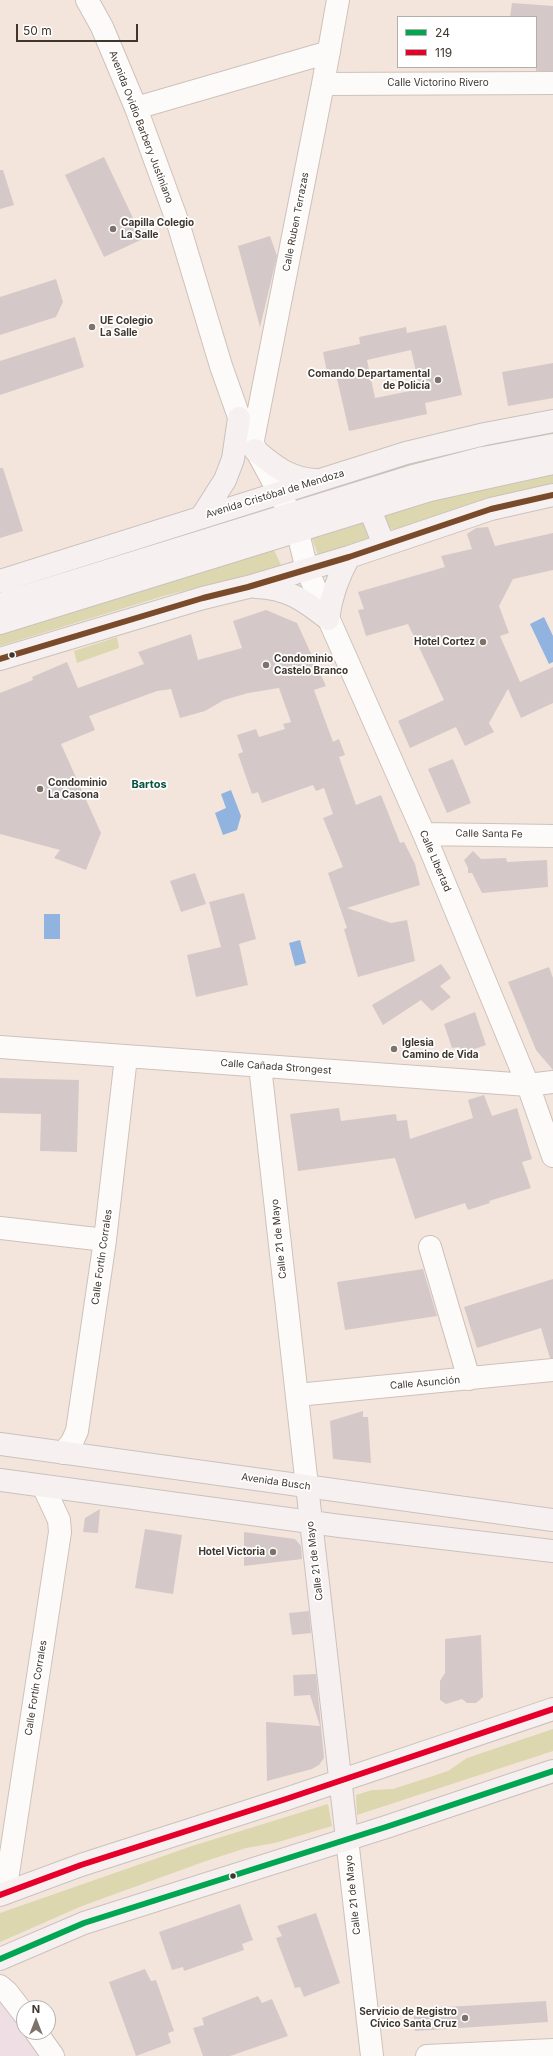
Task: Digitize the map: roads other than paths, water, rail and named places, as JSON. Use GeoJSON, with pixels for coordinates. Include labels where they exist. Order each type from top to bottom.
{"type":"FeatureCollection","features":[{"type":"Feature","properties":{"kind":"main road"},"geometry":{"type":"LineString","coordinates":[[202,516],[225,480],[233,459],[239,418]]}},
{"type":"Feature","properties":{"kind":"main road","name":"Avenida Cristóbal de Mendoza"},"geometry":{"type":"LineString","coordinates":[[0,581],[202,516],[406,453],[485,434],[553,421]]}},
{"type":"Feature","properties":{"kind":"main road"},"geometry":{"type":"LineString","coordinates":[[0,622],[286,524],[448,466],[553,445]]}},
{"type":"Feature","properties":{"kind":"main road"},"geometry":{"type":"LineString","coordinates":[[254,447],[278,469],[303,479],[321,480]]}},
{"type":"Feature","properties":{"kind":"main road"},"geometry":{"type":"LineString","coordinates":[[0,604],[286,524],[370,507],[430,490],[553,463]]}},
{"type":"Feature","properties":{"kind":"main road"},"geometry":{"type":"LineString","coordinates":[[0,659],[203,598],[248,587],[349,558],[491,509],[553,495]]}},
{"type":"Feature","properties":{"kind":"main road"},"geometry":{"type":"LineString","coordinates":[[370,507],[384,545]]}},
{"type":"Feature","properties":{"kind":"main road"},"geometry":{"type":"LineString","coordinates":[[328,619],[330,598],[337,578],[349,558]]}},
{"type":"Feature","properties":{"kind":"main road"},"geometry":{"type":"LineString","coordinates":[[248,587],[268,588],[296,596],[328,619]]}},
{"type":"Feature","properties":{"kind":"main road","name":"Avenida Busch"},"geometry":{"type":"LineString","coordinates":[[0,1444],[553,1520]]}},
{"type":"Feature","properties":{"kind":"main road"},"geometry":{"type":"LineString","coordinates":[[0,1480],[340,1526],[553,1551]]}},
{"type":"Feature","properties":{"kind":"main road","name":"Calle 21 de Mayo"},"geometry":{"type":"LineString","coordinates":[[307,1486],[347,1839]]}},
{"type":"Feature","properties":{"kind":"main road"},"geometry":{"type":"LineString","coordinates":[[340,1526],[334,1522],[330,1508],[332,1501],[342,1492]]}},
{"type":"Feature","properties":{"kind":"main road"},"geometry":{"type":"LineString","coordinates":[[2,1894],[81,1865],[341,1781],[553,1709]]}},
{"type":"Feature","properties":{"kind":"main road"},"geometry":{"type":"LineString","coordinates":[[0,1959],[84,1923],[553,1771]]}},
{"type":"Feature","properties":{"kind":"street","name":"Calle Ruben Terrazas"},"geometry":{"type":"LineString","coordinates":[[254,447],[338,0]]}},
{"type":"Feature","properties":{"kind":"street","name":"Avenida Ovidio Barbery Justiniano"},"geometry":{"type":"LineString","coordinates":[[91,1],[136,108],[178,223],[221,366],[239,418],[307,570]]}},
{"type":"Feature","properties":{"kind":"street"},"geometry":{"type":"LineString","coordinates":[[136,108],[329,52]]}},
{"type":"Feature","properties":{"kind":"street","name":"Calle Victorino Rivero"},"geometry":{"type":"LineString","coordinates":[[323,84],[553,83]]}},
{"type":"Feature","properties":{"kind":"street","name":"Avenida Ovidio Barbery Justiniano"},"geometry":{"type":"LineString","coordinates":[[239,418],[254,447],[273,494]]}},
{"type":"Feature","properties":{"kind":"street","name":"Calle Libertad"},"geometry":{"type":"LineString","coordinates":[[307,570],[424,834],[528,1085],[553,1156]]}},
{"type":"Feature","properties":{"kind":"street","name":"Calle Santa Fe"},"geometry":{"type":"LineString","coordinates":[[424,834],[553,836]]}},
{"type":"Feature","properties":{"kind":"street","name":"Calle Cañada Strongest"},"geometry":{"type":"LineString","coordinates":[[0,1047],[528,1085],[553,1082]]}},
{"type":"Feature","properties":{"kind":"street","name":"Calle Fortín Corrales"},"geometry":{"type":"LineString","coordinates":[[63,1453],[72,1442],[77,1431],[105,1240],[126,1057]]}},
{"type":"Feature","properties":{"kind":"street","name":"Calle 21 de Mayo"},"geometry":{"type":"LineString","coordinates":[[260,1066],[307,1486]]}},
{"type":"Feature","properties":{"kind":"street"},"geometry":{"type":"LineString","coordinates":[[0,1228],[105,1240]]}},
{"type":"Feature","properties":{"kind":"street"},"geometry":{"type":"LineString","coordinates":[[430,1247],[469,1379]]}},
{"type":"Feature","properties":{"kind":"street","name":"Calle Asunción"},"geometry":{"type":"LineString","coordinates":[[297,1395],[553,1370]]}},
{"type":"Feature","properties":{"kind":"street","name":"Calle Fortín Corrales"},"geometry":{"type":"LineString","coordinates":[[2,1894],[60,1532],[57,1515],[43,1486]]}},
{"type":"Feature","properties":{"kind":"street","name":"Calle 21 de Mayo"},"geometry":{"type":"LineString","coordinates":[[347,1839],[372,2056]]}},
{"type":"Feature","properties":{"kind":"street"},"geometry":{"type":"LineString","coordinates":[[0,1986],[16,2004]]}},
{"type":"Feature","properties":{"kind":"street"},"geometry":{"type":"LineString","coordinates":[[42,2040],[53,2056]]}},
{"type":"Feature","properties":{"kind":"street"},"geometry":{"type":"LineString","coordinates":[[426,2056],[553,2050]]}},
{"type":"Feature","properties":{"kind":"water"},"geometry":{"type":"Polygon","coordinates":[[[544,617],[553,636],[553,662],[549,664],[530,624],[544,617]]]}},
{"type":"Feature","properties":{"kind":"water"},"geometry":{"type":"Polygon","coordinates":[[[231,790],[241,816],[237,830],[223,835],[215,813],[226,808],[221,794],[231,790]]]}},
{"type":"Feature","properties":{"kind":"water"},"geometry":{"type":"Polygon","coordinates":[[[44,914],[60,914],[60,939],[44,939],[44,914]]]}},
{"type":"Feature","properties":{"kind":"water"},"geometry":{"type":"Polygon","coordinates":[[[300,940],[306,963],[295,966],[289,943],[300,940]]]}},
{"type":"Feature","properties":{"kind":"place","name":"Capilla Colegio La Salle"},"geometry":{"type":"Point","coordinates":[113,229]}},
{"type":"Feature","properties":{"kind":"place","name":"UE Colegio La Salle"},"geometry":{"type":"Point","coordinates":[92,327]}},
{"type":"Feature","properties":{"kind":"place","name":"Comando Departamental de Policía"},"geometry":{"type":"Point","coordinates":[438,380]}},
{"type":"Feature","properties":{"kind":"place","name":"Hotel Cortez"},"geometry":{"type":"Point","coordinates":[483,642]}},
{"type":"Feature","properties":{"kind":"place","name":"Condominio Castelo Branco"},"geometry":{"type":"Point","coordinates":[266,665]}},
{"type":"Feature","properties":{"kind":"place","name":"Condominio La Casona"},"geometry":{"type":"Point","coordinates":[40,789]}},
{"type":"Feature","properties":{"kind":"place","name":"Iglesia Camino de Vida"},"geometry":{"type":"Point","coordinates":[394,1049]}},
{"type":"Feature","properties":{"kind":"place","name":"Hotel Victoria"},"geometry":{"type":"Point","coordinates":[273,1552]}},
{"type":"Feature","properties":{"kind":"place","name":"Servicio de Registro Cívico Santa Cruz"},"geometry":{"type":"Point","coordinates":[465,2018]}},
{"type":"Feature","properties":{"kind":"district","name":"Bartos"},"geometry":{"type":"Point","coordinates":[149,785]}}]}
